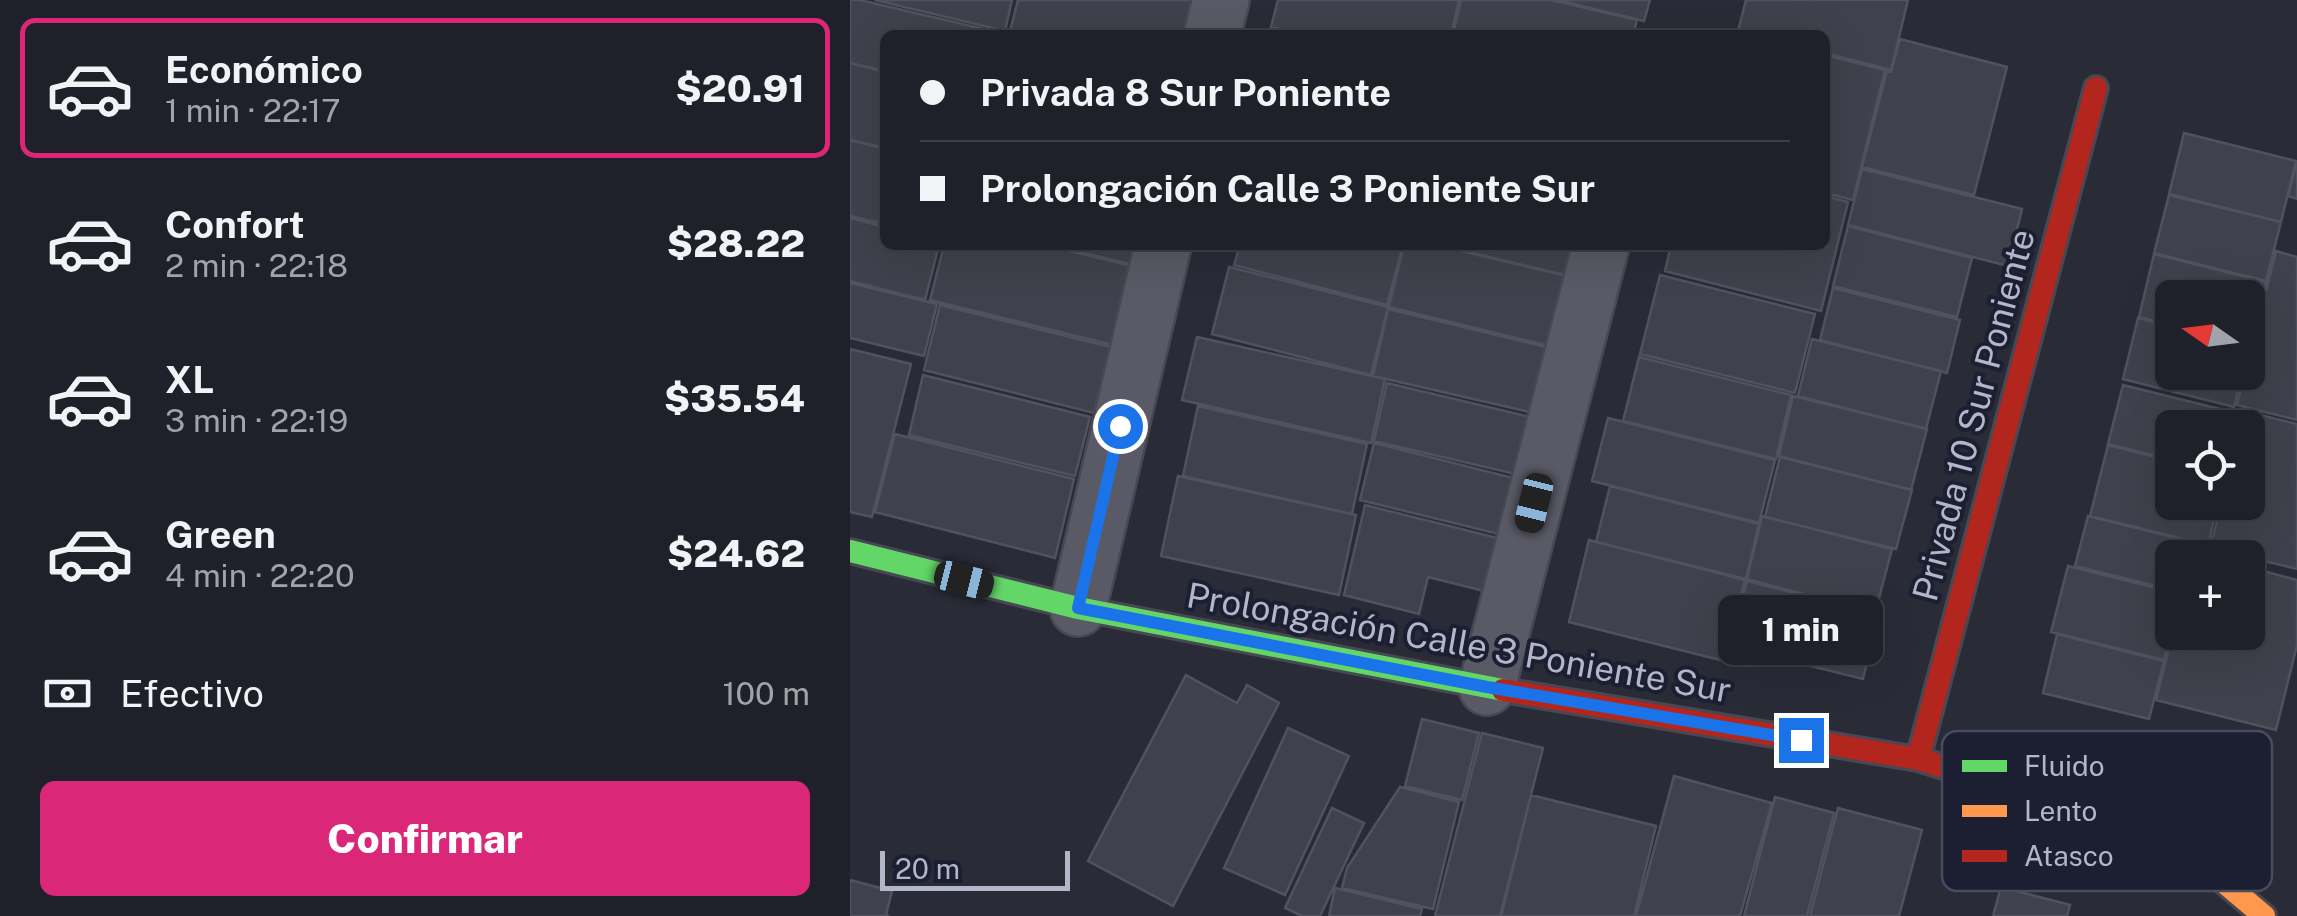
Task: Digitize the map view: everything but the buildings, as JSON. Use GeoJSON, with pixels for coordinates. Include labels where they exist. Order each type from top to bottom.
{"type":"FeatureCollection","features":[{"type":"Feature","properties":{"kind":"street"},"geometry":{"type":"LineString","coordinates":[[1213,30],[1221,0]]}},
{"type":"Feature","properties":{"kind":"street","name":"Privada 10 Sur Poniente"},"geometry":{"type":"LineString","coordinates":[[1918,759],[2096,88]]}},
{"type":"Feature","properties":{"kind":"street"},"geometry":{"type":"LineString","coordinates":[[1078,608],[1162,250]]}},
{"type":"Feature","properties":{"kind":"street"},"geometry":{"type":"LineString","coordinates":[[1487,687],[1600,250]]}},
{"type":"Feature","properties":{"kind":"street","name":"Prolongación Calle 3 Poniente Sur"},"geometry":{"type":"LineString","coordinates":[[850,551],[1078,608],[1487,687],[1918,759],[1942,766]]}},
{"type":"Feature","properties":{"kind":"street","name":"Prolongación Calle 3 Poniente Sur"},"geometry":{"type":"LineString","coordinates":[[2234,891],[2264,916]]}},
{"type":"Feature","properties":{"kind":"traffic: fast"},"geometry":{"type":"LineString","coordinates":[[850,551],[1078,608],[1503,690]]}},
{"type":"Feature","properties":{"kind":"traffic: slow"},"geometry":{"type":"LineString","coordinates":[[2234,891],[2264,916]]}},
{"type":"Feature","properties":{"kind":"traffic: jam"},"geometry":{"type":"LineString","coordinates":[[1918,759],[2096,88]]}},
{"type":"Feature","properties":{"kind":"traffic: jam"},"geometry":{"type":"LineString","coordinates":[[1503,690],[1918,759],[1942,766]]}},
{"type":"Feature","properties":{"kind":"route"},"geometry":{"type":"LineString","coordinates":[[1120,426],[1078,608],[1487,687],[1801,740]]}}]}
